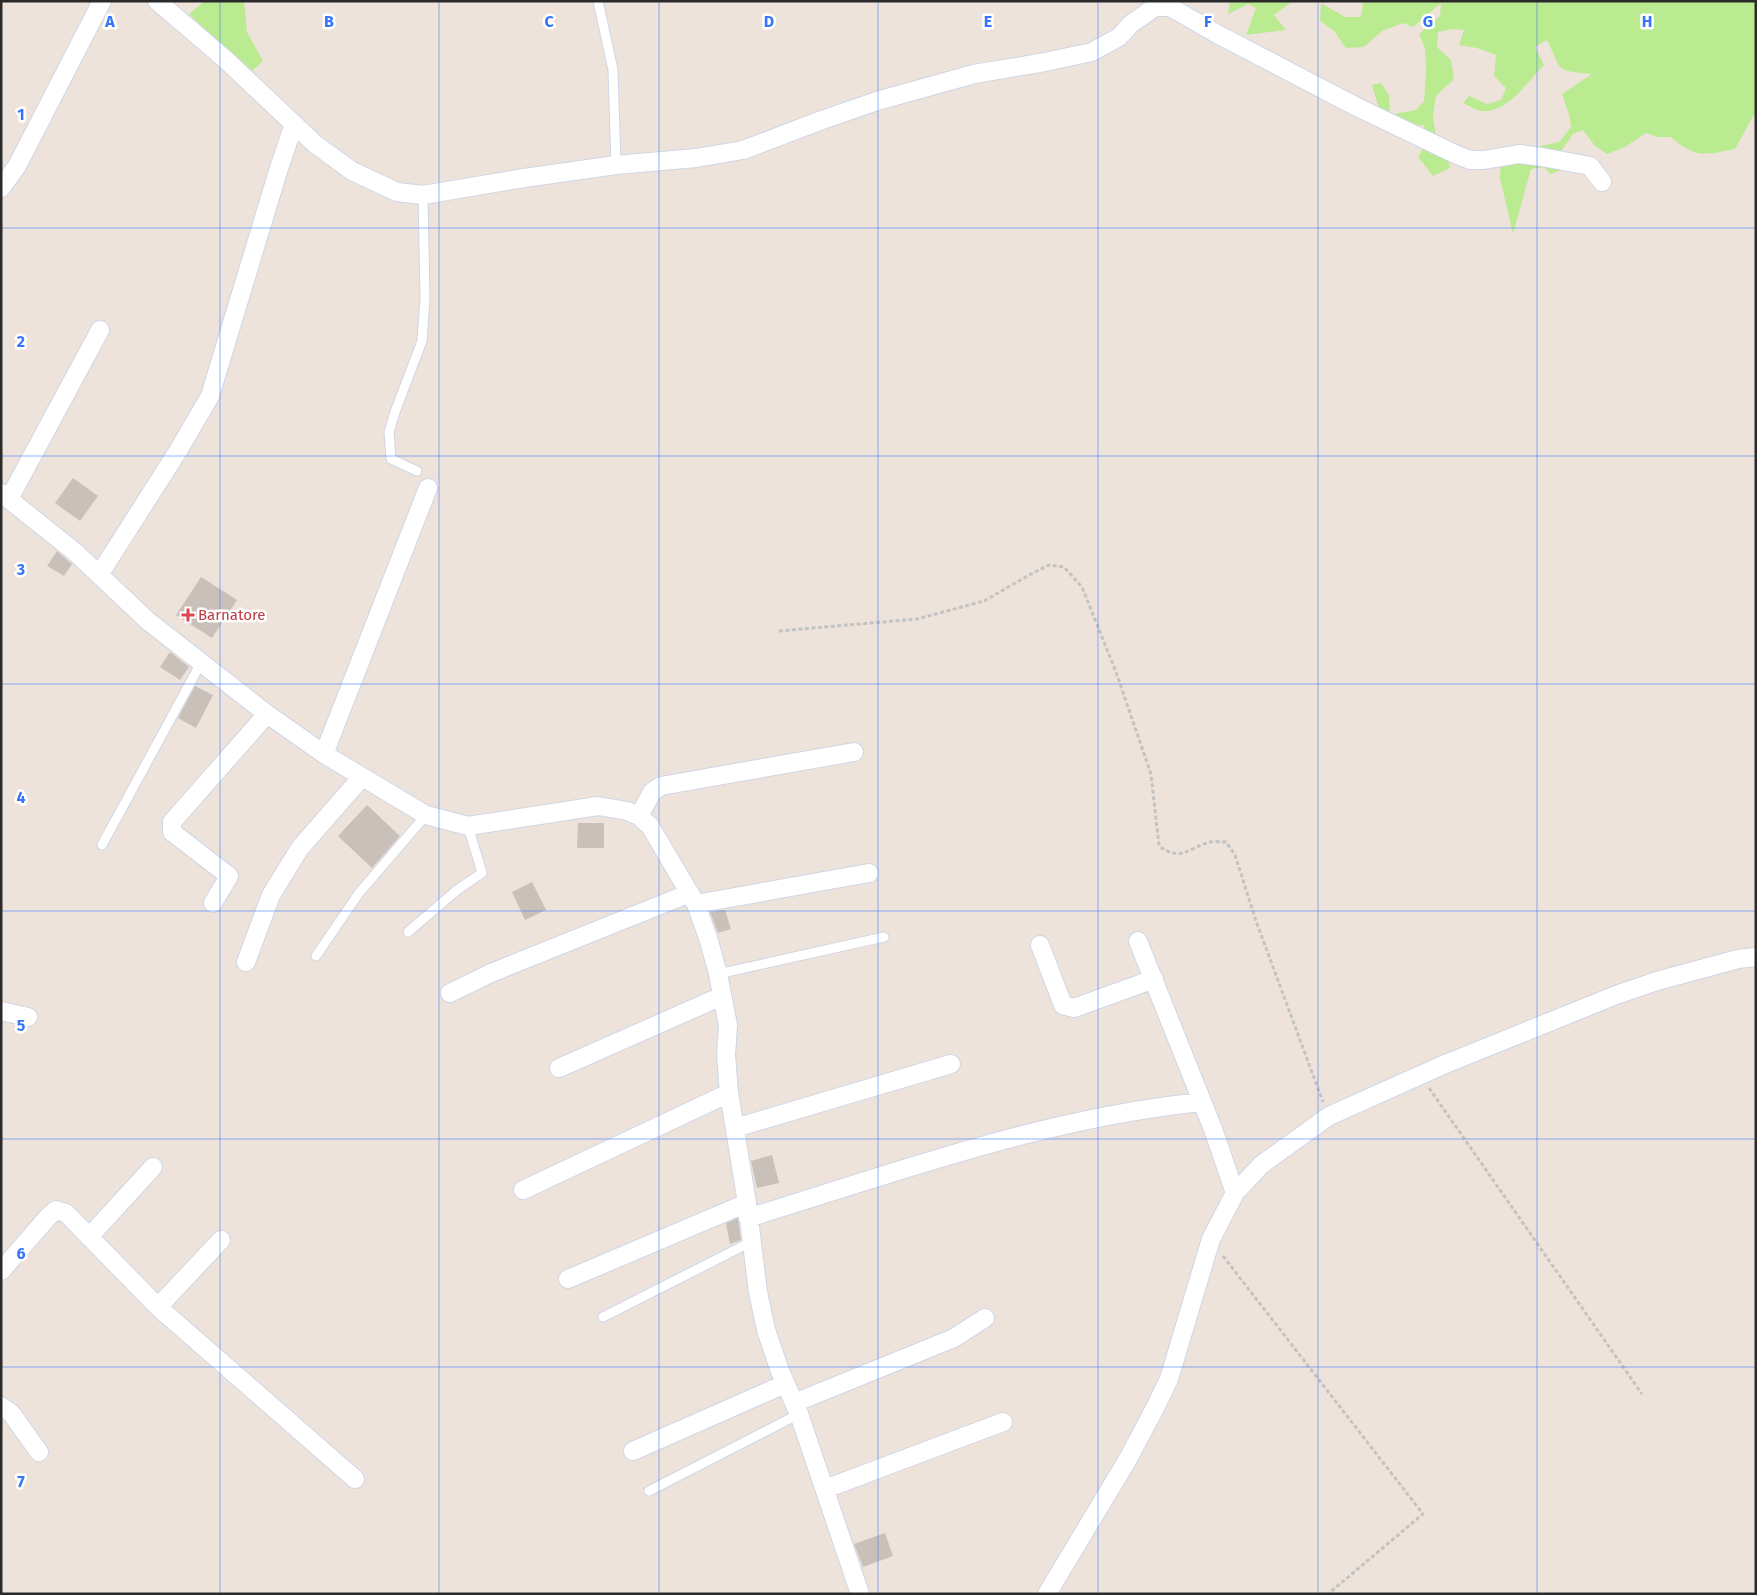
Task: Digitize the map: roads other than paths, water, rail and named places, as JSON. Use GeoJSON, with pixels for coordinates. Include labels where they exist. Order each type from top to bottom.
{"type":"FeatureCollection","features":[{"type":"Feature","properties":{"kind":"street"},"geometry":{"type":"LineString","coordinates":[[1,188],[17,166],[102,1]]}},
{"type":"Feature","properties":{"kind":"street"},"geometry":{"type":"LineString","coordinates":[[157,1],[226,60],[316,144],[352,171],[396,192],[423,195],[616,165],[696,158],[743,150],[886,98],[974,74],[1092,52],[1119,37],[1130,24],[1155,7],[1170,7],[1219,35],[1357,107],[1470,160],[1484,160],[1519,154],[1542,156],[1590,166],[1602,182]]}},
{"type":"Feature","properties":{"kind":"street"},"geometry":{"type":"LineString","coordinates":[[99,575],[210,396],[278,168],[294,124]]}},
{"type":"Feature","properties":{"kind":"street"},"geometry":{"type":"LineString","coordinates":[[100,330],[5,496],[74,552],[148,621],[267,714],[324,754],[426,815],[468,826],[598,806],[627,811],[639,816],[650,826],[693,898],[709,940],[728,1025],[726,1055],[729,1093],[758,1292],[766,1330],[785,1384],[797,1408],[860,1594]]}},
{"type":"Feature","properties":{"kind":"street"},"geometry":{"type":"LineString","coordinates":[[324,754],[428,488]]}},
{"type":"Feature","properties":{"kind":"street"},"geometry":{"type":"LineString","coordinates":[[213,903],[229,876],[172,832],[172,822],[267,714]]}},
{"type":"Feature","properties":{"kind":"street"},"geometry":{"type":"LineString","coordinates":[[639,816],[652,792],[661,786],[854,752]]}},
{"type":"Feature","properties":{"kind":"street"},"geometry":{"type":"LineString","coordinates":[[246,962],[271,895],[300,848],[362,777]]}},
{"type":"Feature","properties":{"kind":"street"},"geometry":{"type":"LineString","coordinates":[[450,993],[491,973],[693,898],[869,874]]}},
{"type":"Feature","properties":{"kind":"street"},"geometry":{"type":"LineString","coordinates":[[1138,941],[1213,1130],[1235,1193]]}},
{"type":"Feature","properties":{"kind":"street"},"geometry":{"type":"LineString","coordinates":[[1040,945],[1063,1005],[1074,1008],[1154,979]]}},
{"type":"Feature","properties":{"kind":"street"},"geometry":{"type":"LineString","coordinates":[[1047,1594],[1128,1459],[1169,1379],[1211,1239],[1235,1193],[1261,1165],[1329,1116],[1420,1075],[1616,995],[1700,969],[1756,957]]}},
{"type":"Feature","properties":{"kind":"street"},"geometry":{"type":"LineString","coordinates":[[559,1068],[722,996]]}},
{"type":"Feature","properties":{"kind":"street"},"geometry":{"type":"LineString","coordinates":[[1,1011],[28,1017]]}},
{"type":"Feature","properties":{"kind":"street"},"geometry":{"type":"LineString","coordinates":[[735,1128],[951,1064]]}},
{"type":"Feature","properties":{"kind":"street"},"geometry":{"type":"LineString","coordinates":[[523,1190],[729,1093]]}},
{"type":"Feature","properties":{"kind":"street"},"geometry":{"type":"LineString","coordinates":[[568,1280],[747,1210],[847,1188],[910,1166],[1064,1124],[1154,1106],[1201,1102]]}},
{"type":"Feature","properties":{"kind":"street"},"geometry":{"type":"LineString","coordinates":[[89,1237],[153,1167]]}},
{"type":"Feature","properties":{"kind":"street"},"geometry":{"type":"LineString","coordinates":[[1,1271],[56,1210],[66,1213],[158,1306],[355,1479]]}},
{"type":"Feature","properties":{"kind":"street"},"geometry":{"type":"LineString","coordinates":[[158,1306],[221,1240]]}},
{"type":"Feature","properties":{"kind":"street"},"geometry":{"type":"LineString","coordinates":[[797,1408],[954,1338],[985,1318]]}},
{"type":"Feature","properties":{"kind":"street"},"geometry":{"type":"LineString","coordinates":[[633,1451],[785,1384]]}},
{"type":"Feature","properties":{"kind":"street"},"geometry":{"type":"LineString","coordinates":[[1,1406],[11,1413],[39,1452]]}},
{"type":"Feature","properties":{"kind":"street"},"geometry":{"type":"LineString","coordinates":[[825,1489],[1003,1422]]}},
{"type":"Feature","properties":{"kind":"lane"},"geometry":{"type":"LineString","coordinates":[[598,1],[613,70],[616,165]]}},
{"type":"Feature","properties":{"kind":"lane"},"geometry":{"type":"LineString","coordinates":[[417,471],[392,459],[389,432],[422,340],[425,299],[423,195]]}},
{"type":"Feature","properties":{"kind":"lane"},"geometry":{"type":"LineString","coordinates":[[102,845],[201,663]]}},
{"type":"Feature","properties":{"kind":"lane"},"geometry":{"type":"LineString","coordinates":[[316,956],[359,893],[426,815]]}},
{"type":"Feature","properties":{"kind":"lane"},"geometry":{"type":"LineString","coordinates":[[408,932],[457,890],[482,874],[468,826]]}},
{"type":"Feature","properties":{"kind":"lane"},"geometry":{"type":"LineString","coordinates":[[718,974],[884,937]]}},
{"type":"Feature","properties":{"kind":"lane"},"geometry":{"type":"LineString","coordinates":[[603,1317],[751,1242]]}},
{"type":"Feature","properties":{"kind":"lane"},"geometry":{"type":"LineString","coordinates":[[649,1491],[797,1408]]}},
{"type":"Feature","properties":{"kind":"place","name":"Barnatore"},"geometry":{"type":"Point","coordinates":[188,615]}}]}
